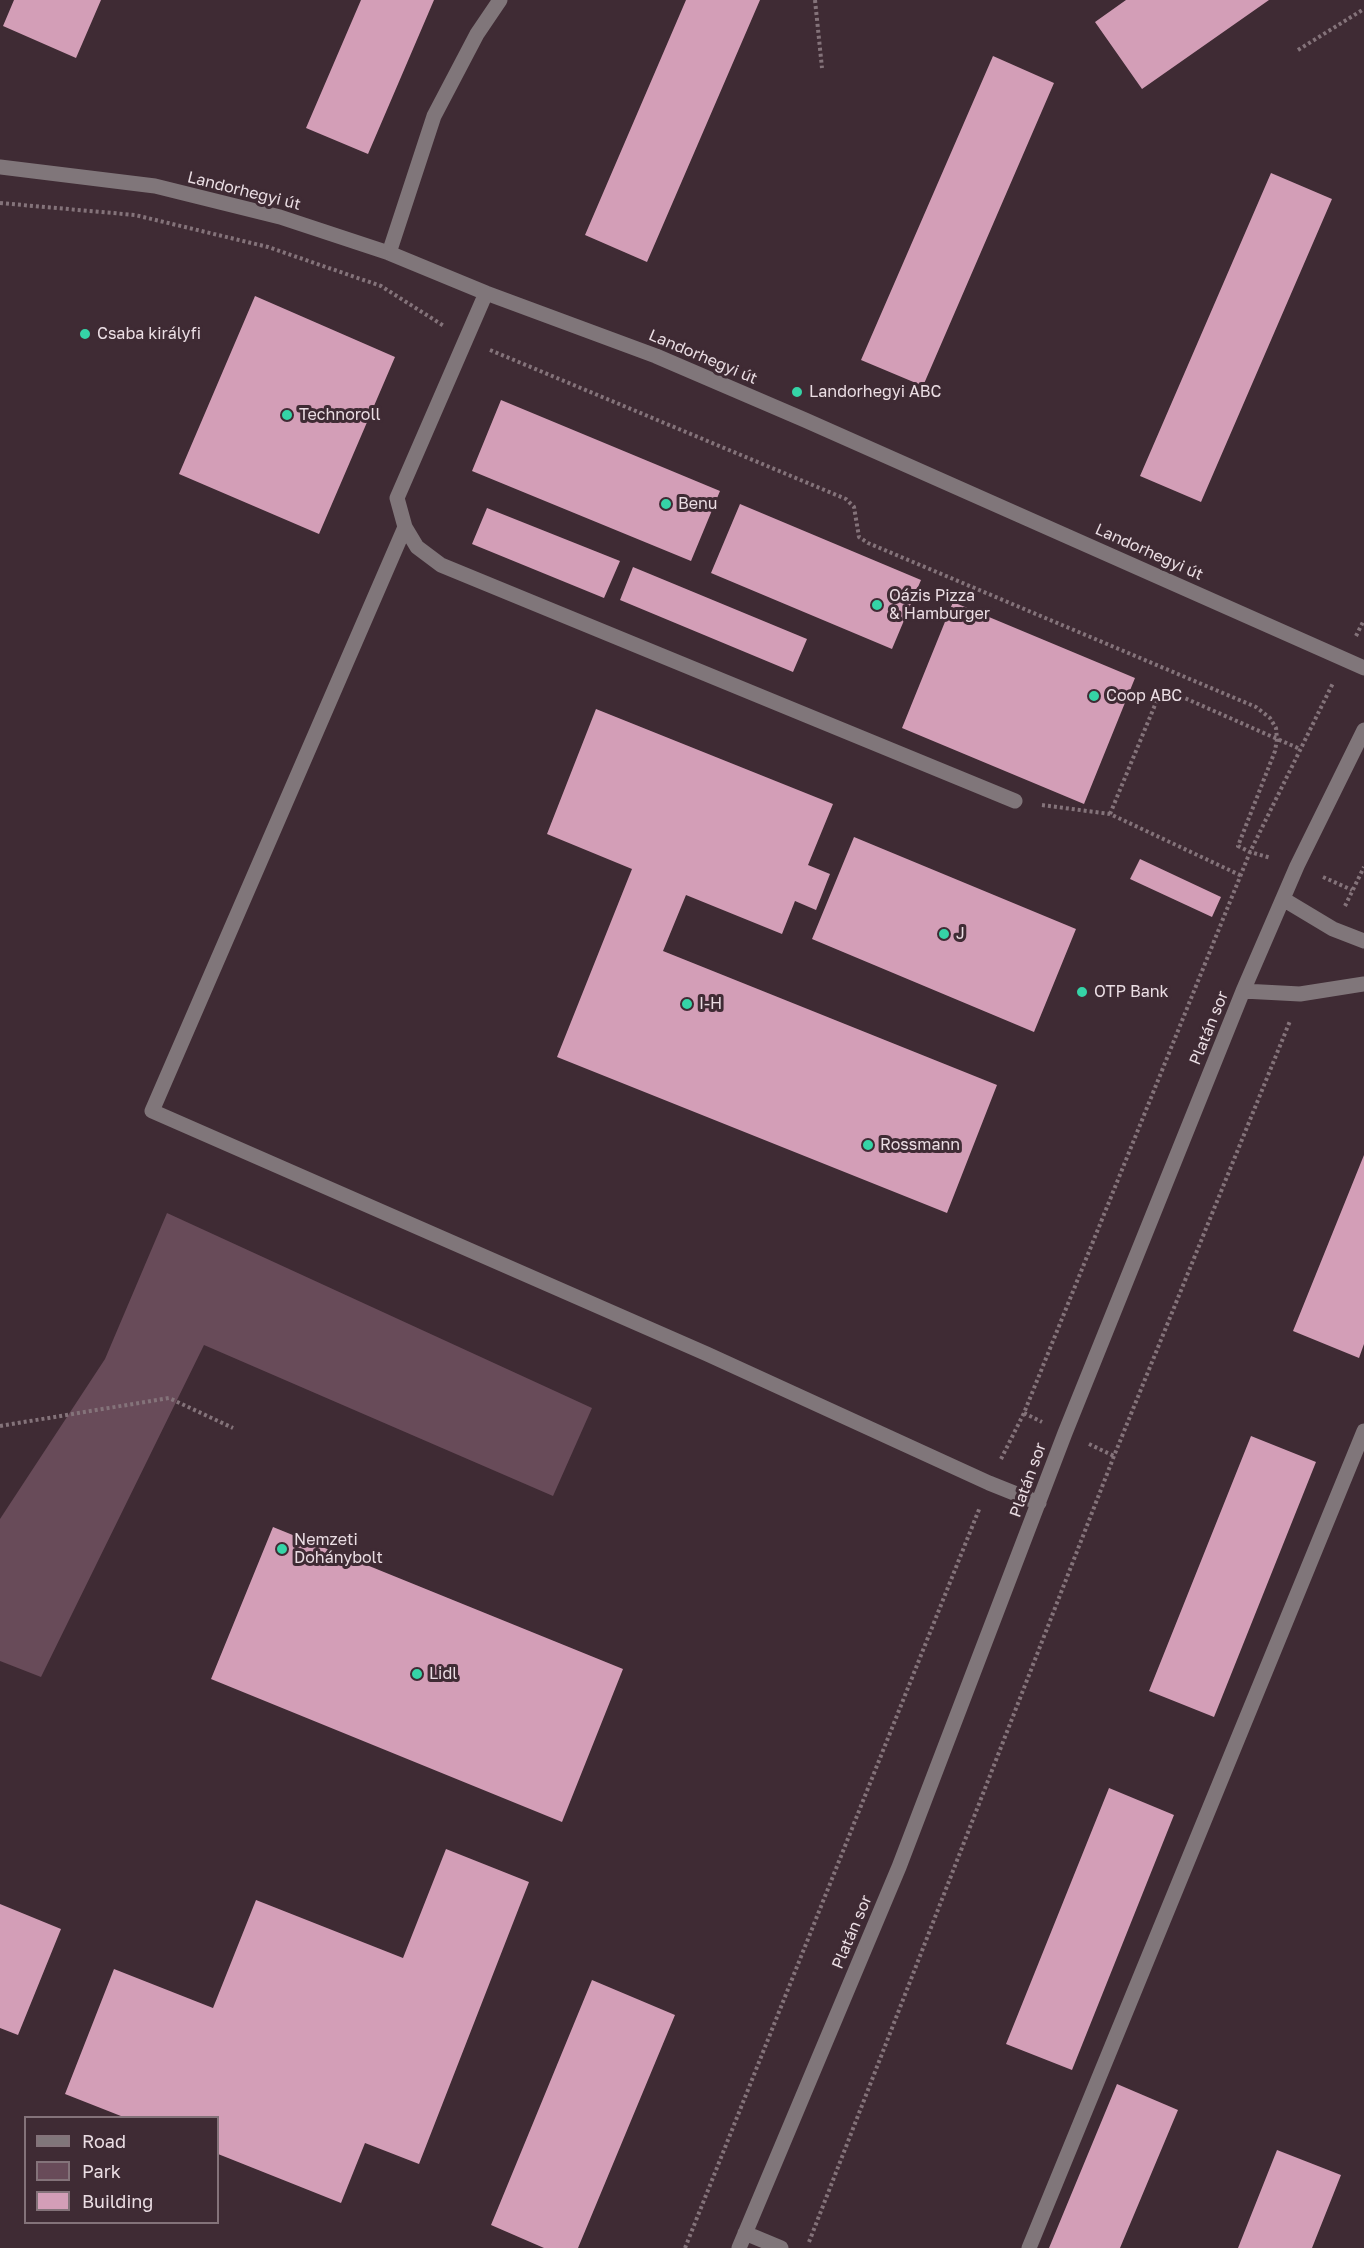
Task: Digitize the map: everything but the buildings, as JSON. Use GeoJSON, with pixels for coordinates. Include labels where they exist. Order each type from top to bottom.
{"type":"FeatureCollection","features":[{"type":"Feature","properties":{"kind":"street"},"geometry":{"type":"LineString","coordinates":[[389,253],[434,116],[477,34],[500,0]]}},
{"type":"Feature","properties":{"kind":"street","name":"Landorhegyi út"},"geometry":{"type":"LineString","coordinates":[[0,166],[155,186],[280,217],[389,253],[486,293],[699,374],[1364,668]]}},
{"type":"Feature","properties":{"kind":"street"},"geometry":{"type":"LineString","coordinates":[[486,293],[464,339],[397,498],[405,527],[417,547],[441,565],[1015,801]]}},
{"type":"Feature","properties":{"kind":"street"},"geometry":{"type":"LineString","coordinates":[[405,527],[152,1111],[707,1354],[989,1483],[1040,1503]]}},
{"type":"Feature","properties":{"kind":"street","name":"Platán sor"},"geometry":{"type":"LineString","coordinates":[[742,2241],[898,1867],[1040,1503],[1065,1433],[1243,991],[1297,866],[1364,730]]}},
{"type":"Feature","properties":{"kind":"street"},"geometry":{"type":"LineString","coordinates":[[1282,899],[1333,929],[1364,941]]}},
{"type":"Feature","properties":{"kind":"street"},"geometry":{"type":"LineString","coordinates":[[1243,991],[1300,994],[1364,984]]}},
{"type":"Feature","properties":{"kind":"street"},"geometry":{"type":"LineString","coordinates":[[1029,2248],[1364,1431]]}},
{"type":"Feature","properties":{"kind":"street"},"geometry":{"type":"LineString","coordinates":[[742,2241],[780,2248]]}},
{"type":"Feature","properties":{"kind":"path"},"geometry":{"type":"LineString","coordinates":[[815,0],[822,68]]}},
{"type":"Feature","properties":{"kind":"path"},"geometry":{"type":"LineString","coordinates":[[1298,50],[1364,9]]}},
{"type":"Feature","properties":{"kind":"path"},"geometry":{"type":"LineString","coordinates":[[0,203],[135,215],[267,247],[381,286],[464,339],[846,499],[854,507],[859,537],[868,543],[1256,707],[1269,718],[1276,728],[1277,739],[1275,751],[1238,846],[1250,852],[1297,866]]}},
{"type":"Feature","properties":{"kind":"path"},"geometry":{"type":"LineString","coordinates":[[686,2248],[965,1550],[989,1483],[1024,1413],[1250,852],[1364,620]]}},
{"type":"Feature","properties":{"kind":"path"},"geometry":{"type":"LineString","coordinates":[[1110,814],[1162,688],[1300,749]]}},
{"type":"Feature","properties":{"kind":"path"},"geometry":{"type":"LineString","coordinates":[[1015,801],[1110,814],[1242,876]]}},
{"type":"Feature","properties":{"kind":"path"},"geometry":{"type":"LineString","coordinates":[[1333,929],[1364,867]]}},
{"type":"Feature","properties":{"kind":"path"},"geometry":{"type":"LineString","coordinates":[[806,2248],[1114,1456],[1300,994]]}},
{"type":"Feature","properties":{"kind":"path"},"geometry":{"type":"LineString","coordinates":[[0,1426],[169,1398],[232,1428]]}},
{"type":"Feature","properties":{"kind":"green space"},"geometry":{"type":"Polygon","coordinates":[[[167,1213],[592,1408],[553,1496],[204,1345],[41,1677],[0,1661],[0,1519],[105,1359],[167,1213]]]}},
{"type":"Feature","properties":{"kind":"place","name":"Csaba királyfi"},"geometry":{"type":"Point","coordinates":[85,334]}},
{"type":"Feature","properties":{"kind":"place","name":"Landorhegyi ABC"},"geometry":{"type":"Point","coordinates":[797,392]}},
{"type":"Feature","properties":{"kind":"place","name":"Technoroll"},"geometry":{"type":"Point","coordinates":[287,415]}},
{"type":"Feature","properties":{"kind":"place","name":"Benu"},"geometry":{"type":"Point","coordinates":[666,504]}},
{"type":"Feature","properties":{"kind":"place","name":"Oázis Pizza & Hamburger"},"geometry":{"type":"Point","coordinates":[877,605]}},
{"type":"Feature","properties":{"kind":"place","name":"Coop ABC"},"geometry":{"type":"Point","coordinates":[1094,696]}},
{"type":"Feature","properties":{"kind":"place","name":"J"},"geometry":{"type":"Point","coordinates":[944,934]}},
{"type":"Feature","properties":{"kind":"place","name":"OTP Bank"},"geometry":{"type":"Point","coordinates":[1082,992]}},
{"type":"Feature","properties":{"kind":"place","name":"I-H"},"geometry":{"type":"Point","coordinates":[687,1004]}},
{"type":"Feature","properties":{"kind":"place","name":"Rossmann"},"geometry":{"type":"Point","coordinates":[868,1145]}},
{"type":"Feature","properties":{"kind":"place","name":"Nemzeti Dohánybolt"},"geometry":{"type":"Point","coordinates":[282,1549]}},
{"type":"Feature","properties":{"kind":"place","name":"Lidl"},"geometry":{"type":"Point","coordinates":[417,1674]}}]}
